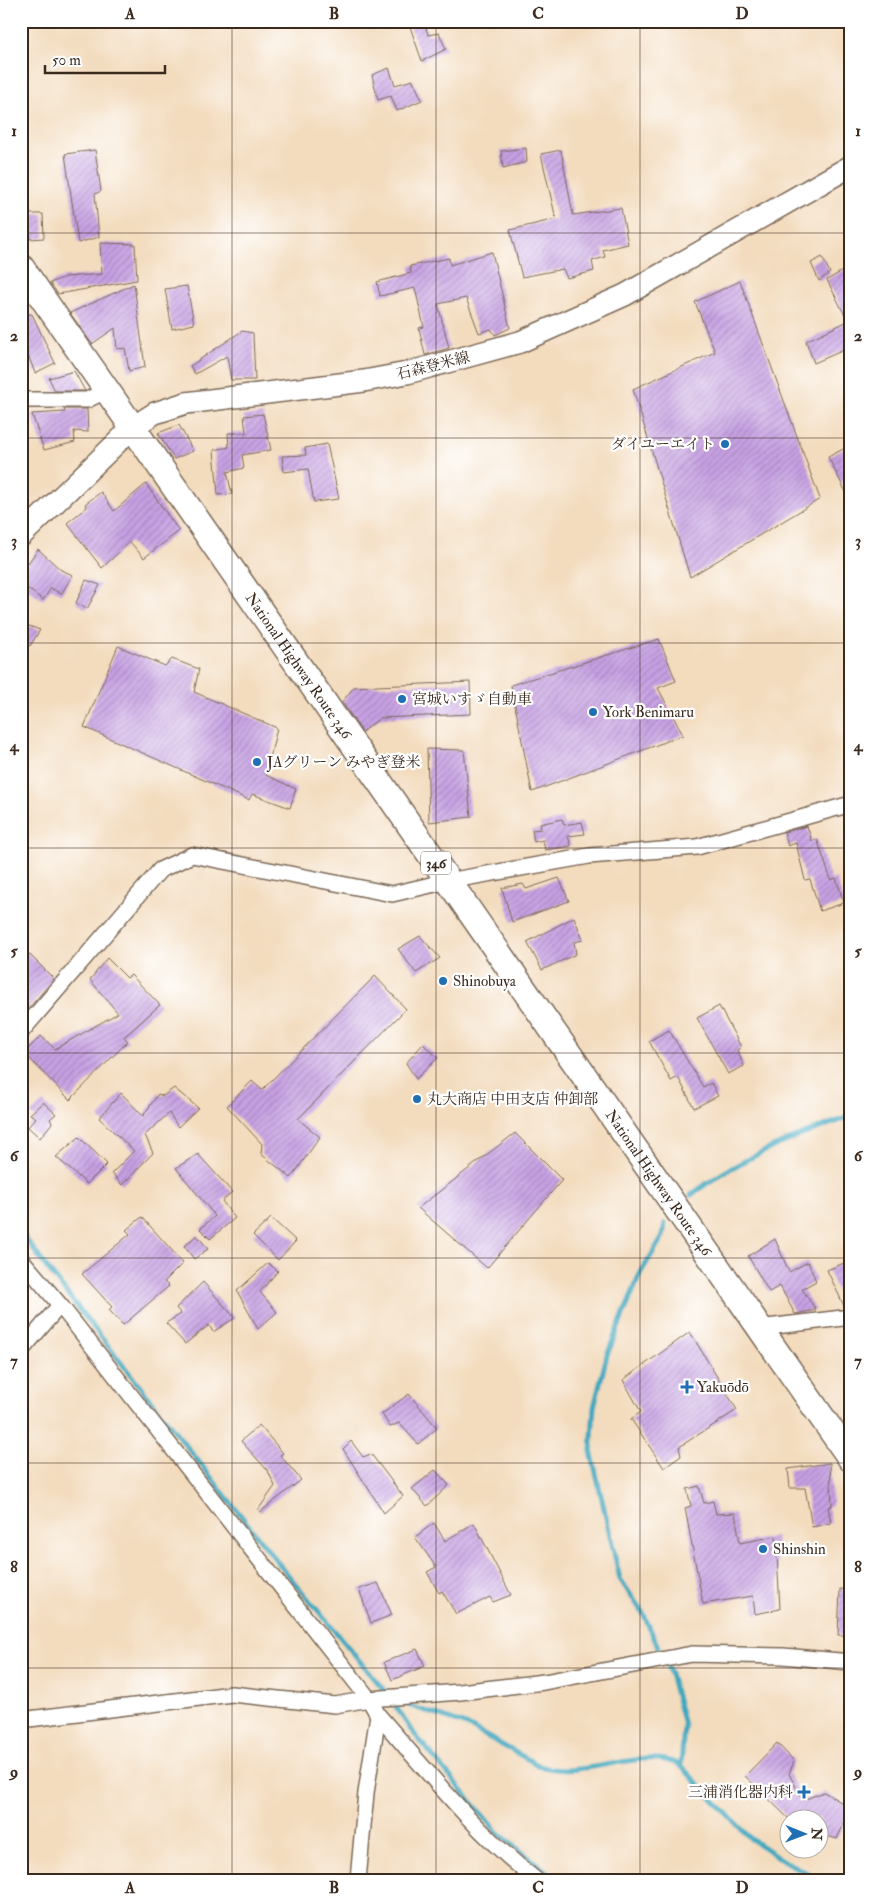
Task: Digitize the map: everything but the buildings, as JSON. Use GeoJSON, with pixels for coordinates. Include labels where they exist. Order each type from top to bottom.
{"type":"FeatureCollection","features":[{"type":"Feature","properties":{"kind":"highway","name":"National Highway Route 346"},"geometry":{"type":"LineString","coordinates":[[21,267],[851,1459]]}},
{"type":"Feature","properties":{"kind":"main road","name":"石森登米線"},"geometry":{"type":"LineString","coordinates":[[21,536],[133,427],[155,413],[186,403],[364,381],[449,363],[520,342],[625,295],[851,166]]}},
{"type":"Feature","properties":{"kind":"street"},"geometry":{"type":"LineString","coordinates":[[21,400],[87,400],[107,390]]}},
{"type":"Feature","properties":{"kind":"street"},"geometry":{"type":"LineString","coordinates":[[21,1032],[160,870],[192,855],[392,894],[448,881],[589,856],[697,847],[851,804]]}},
{"type":"Feature","properties":{"kind":"street"},"geometry":{"type":"LineString","coordinates":[[21,1260],[60,1305],[369,1699],[378,1714],[452,1800],[508,1858],[536,1880]]}},
{"type":"Feature","properties":{"kind":"street"},"geometry":{"type":"LineString","coordinates":[[21,1351],[60,1305]]}},
{"type":"Feature","properties":{"kind":"street"},"geometry":{"type":"LineString","coordinates":[[759,1328],[851,1317]]}},
{"type":"Feature","properties":{"kind":"street"},"geometry":{"type":"LineString","coordinates":[[21,1720],[232,1694],[335,1705],[369,1699],[544,1682],[692,1654],[783,1656],[851,1662]]}},
{"type":"Feature","properties":{"kind":"street"},"geometry":{"type":"LineString","coordinates":[[358,1880],[366,1793],[378,1714]]}},
{"type":"Feature","properties":{"kind":"waterway"},"geometry":{"type":"LineString","coordinates":[[691,1195],[748,1159],[788,1140],[851,1116]]}},
{"type":"Feature","properties":{"kind":"waterway"},"geometry":{"type":"LineString","coordinates":[[658,1647],[644,1615],[620,1579],[591,1451],[594,1407],[607,1355],[640,1274],[663,1236],[665,1223]]}},
{"type":"Feature","properties":{"kind":"waterway"},"geometry":{"type":"LineString","coordinates":[[21,1232],[47,1268],[275,1559],[388,1695]]}},
{"type":"Feature","properties":{"kind":"waterway"},"geometry":{"type":"LineString","coordinates":[[668,1666],[684,1725],[681,1766]]}},
{"type":"Feature","properties":{"kind":"waterway"},"geometry":{"type":"LineString","coordinates":[[391,1699],[411,1730],[497,1832],[557,1880]]}},
{"type":"Feature","properties":{"kind":"waterway"},"geometry":{"type":"LineString","coordinates":[[399,1702],[466,1725],[540,1766],[557,1769],[575,1769],[633,1760],[667,1760],[681,1766],[751,1839],[786,1862],[821,1880]]}},
{"type":"Feature","properties":{"kind":"place","name":"ダイユーエイト"},"geometry":{"type":"Point","coordinates":[725,444]}},
{"type":"Feature","properties":{"kind":"place","name":"宮城いすゞ自動車"},"geometry":{"type":"Point","coordinates":[402,699]}},
{"type":"Feature","properties":{"kind":"place","name":"York Benimaru"},"geometry":{"type":"Point","coordinates":[593,712]}},
{"type":"Feature","properties":{"kind":"place","name":"JAグリーン みやぎ登米"},"geometry":{"type":"Point","coordinates":[257,762]}},
{"type":"Feature","properties":{"kind":"place","name":"Shinobuya"},"geometry":{"type":"Point","coordinates":[443,981]}},
{"type":"Feature","properties":{"kind":"place","name":"丸大商店 中田支店 仲卸部"},"geometry":{"type":"Point","coordinates":[417,1099]}},
{"type":"Feature","properties":{"kind":"place","name":"Yakuōdō"},"geometry":{"type":"Point","coordinates":[687,1387]}},
{"type":"Feature","properties":{"kind":"place","name":"Shinshin"},"geometry":{"type":"Point","coordinates":[763,1549]}},
{"type":"Feature","properties":{"kind":"place","name":"三浦消化器内科"},"geometry":{"type":"Point","coordinates":[804,1792]}}]}
